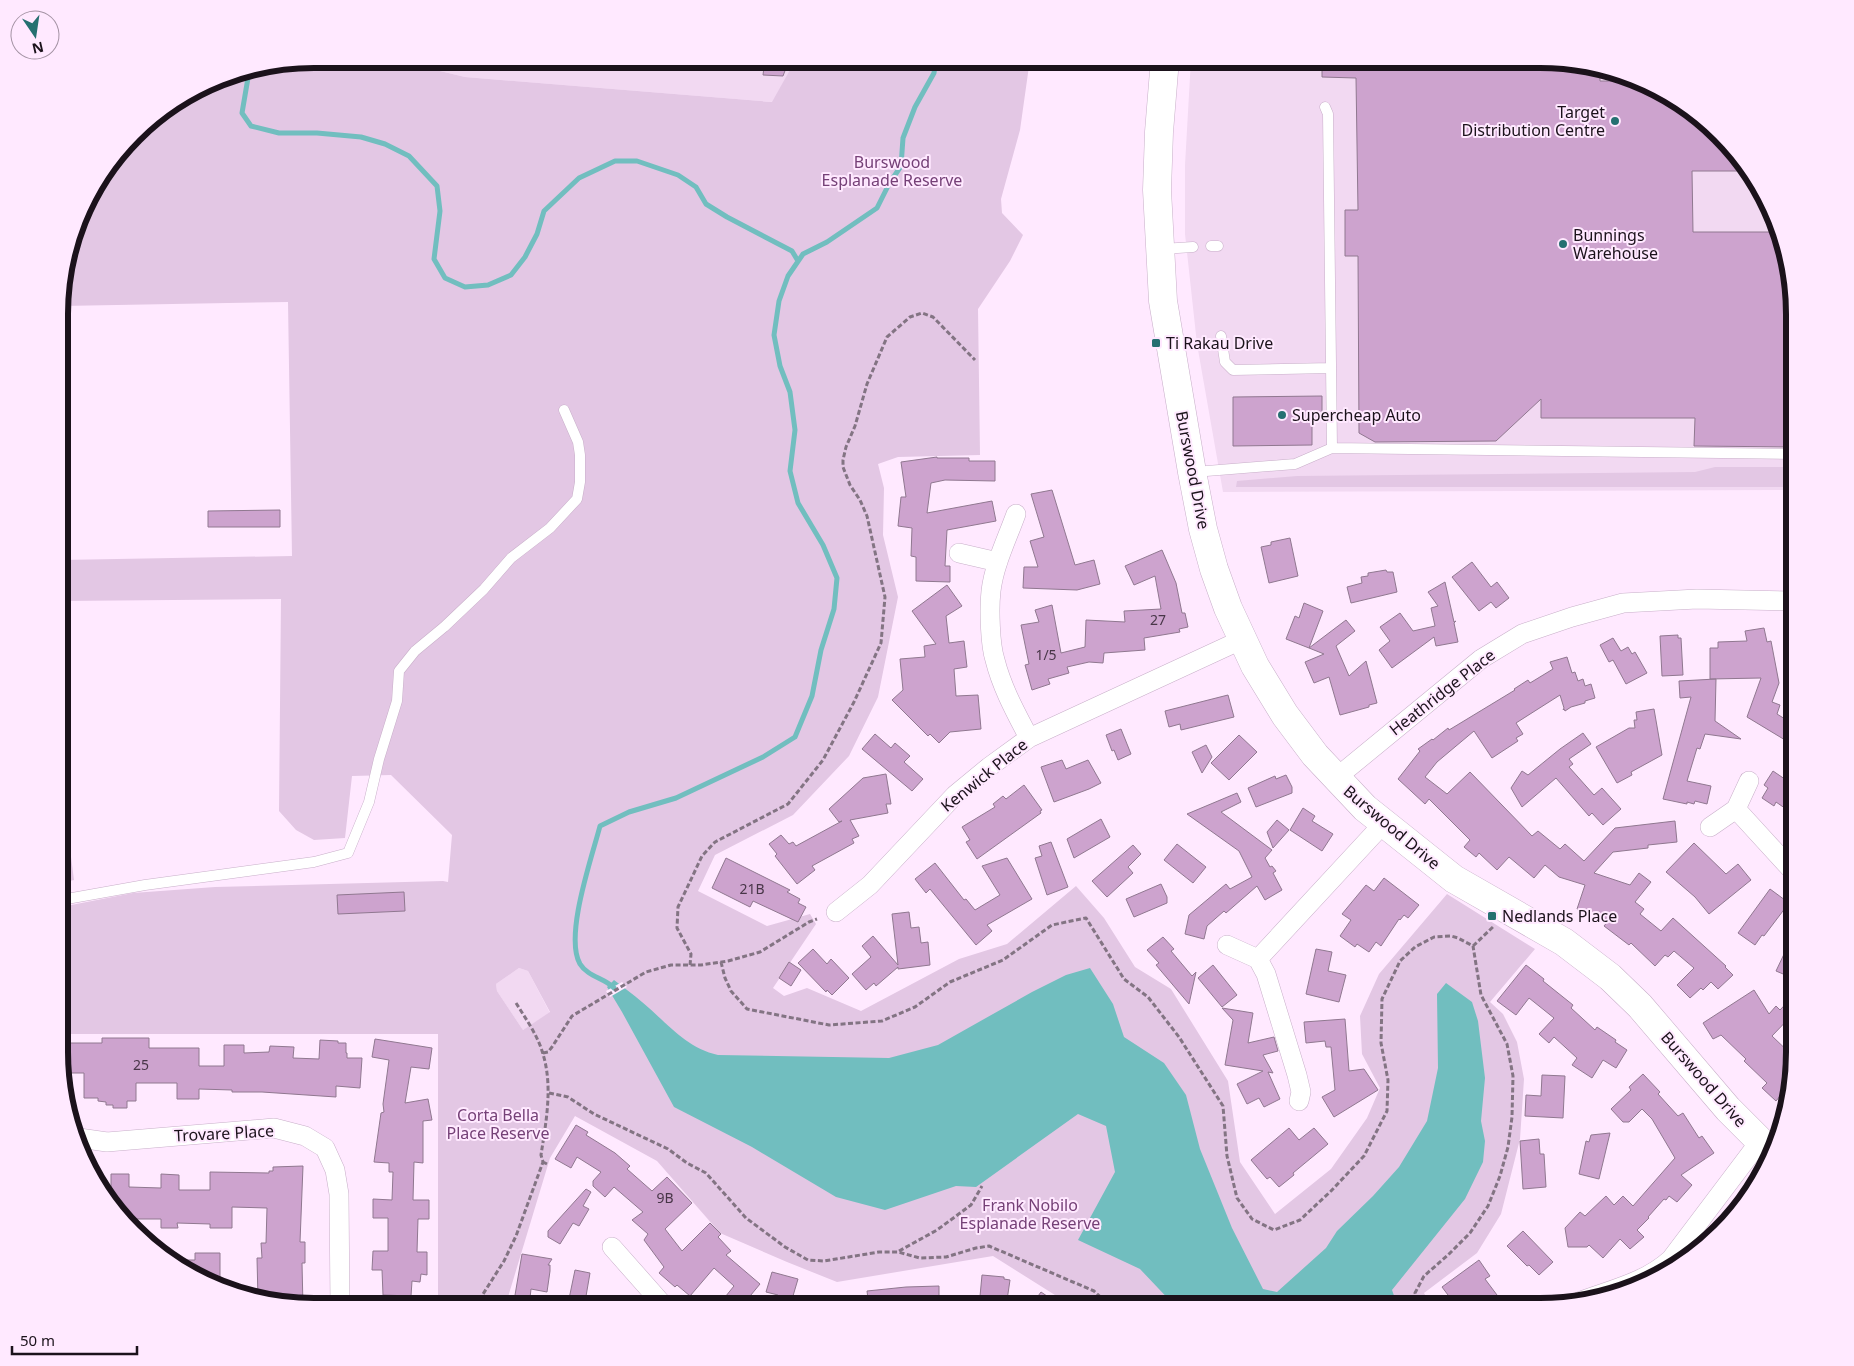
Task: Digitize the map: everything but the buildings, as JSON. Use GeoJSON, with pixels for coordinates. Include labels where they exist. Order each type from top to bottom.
{"type":"FeatureCollection","features":[{"type":"Feature","properties":{"kind":"street","name":"Burswood Drive"},"geometry":{"type":"LineString","coordinates":[[1164,68],[1158,155],[1159,249],[1164,310],[1203,529],[1214,569],[1242,640],[1285,715],[1315,755],[1383,824],[1454,879],[1564,942],[1610,977],[1640,1006],[1728,1109],[1766,1146]]}},
{"type":"Feature","properties":{"kind":"street"},"geometry":{"type":"LineString","coordinates":[[1016,514],[998,562],[991,592],[994,659],[1005,688],[1029,738]]}},
{"type":"Feature","properties":{"kind":"street"},"geometry":{"type":"LineString","coordinates":[[959,553],[998,562]]}},
{"type":"Feature","properties":{"kind":"street","name":"Heathridge Place"},"geometry":{"type":"LineString","coordinates":[[1336,778],[1480,659],[1522,634],[1623,602],[1697,599],[1786,601]]}},
{"type":"Feature","properties":{"kind":"street","name":"Kenwick Place"},"geometry":{"type":"LineString","coordinates":[[836,912],[870,885],[955,795],[1029,738],[1242,640]]}},
{"type":"Feature","properties":{"kind":"street"},"geometry":{"type":"LineString","coordinates":[[1710,826],[1736,809],[1749,781]]}},
{"type":"Feature","properties":{"kind":"street"},"geometry":{"type":"LineString","coordinates":[[1736,809],[1786,864]]}},
{"type":"Feature","properties":{"kind":"street"},"geometry":{"type":"LineString","coordinates":[[1258,959],[1383,824]]}},
{"type":"Feature","properties":{"kind":"street"},"geometry":{"type":"LineString","coordinates":[[1227,945],[1258,959],[1266,974],[1297,1075],[1300,1092],[1299,1101]]}},
{"type":"Feature","properties":{"kind":"street","name":"Trovare Place"},"geometry":{"type":"LineString","coordinates":[[83,1139],[107,1142],[274,1128],[305,1136],[325,1148],[336,1170],[339,1194],[340,1298]]}},
{"type":"Feature","properties":{"kind":"street"},"geometry":{"type":"LineString","coordinates":[[1663,1266],[1766,1146]]}},
{"type":"Feature","properties":{"kind":"street"},"geometry":{"type":"LineString","coordinates":[[612,1247],[657,1298]]}},
{"type":"Feature","properties":{"kind":"lane"},"geometry":{"type":"LineString","coordinates":[[1325,107],[1328,114],[1332,448]]}},
{"type":"Feature","properties":{"kind":"lane"},"geometry":{"type":"LineString","coordinates":[[1159,249],[1193,247]]}},
{"type":"Feature","properties":{"kind":"lane"},"geometry":{"type":"LineString","coordinates":[[1221,336],[1225,362],[1233,370],[1331,368]]}},
{"type":"Feature","properties":{"kind":"lane"},"geometry":{"type":"LineString","coordinates":[[68,899],[145,884],[314,862],[348,852],[369,802],[396,701],[398,671],[415,651],[444,627],[484,589],[511,558],[550,528],[577,499],[580,482],[578,442],[564,410]]}},
{"type":"Feature","properties":{"kind":"lane"},"geometry":{"type":"LineString","coordinates":[[1192,472],[1295,464],[1332,448],[1786,454]]}},
{"type":"Feature","properties":{"kind":"path"},"geometry":{"type":"LineString","coordinates":[[690,965],[691,954],[677,928],[678,907],[702,856],[715,842],[788,804],[823,760],[854,702],[881,643],[885,597],[868,520],[843,467],[846,447],[855,426],[867,384],[887,337],[910,317],[922,313],[933,318],[974,360]]}},
{"type":"Feature","properties":{"kind":"path"},"geometry":{"type":"LineString","coordinates":[[721,962],[731,991],[747,1009],[829,1025],[882,1021],[915,1007],[950,982],[1003,960],[1052,925],[1086,918],[1124,979],[1148,997],[1179,1037],[1223,1106],[1227,1156],[1237,1198],[1252,1219],[1274,1230],[1300,1220],[1331,1191],[1364,1156],[1387,1111],[1388,1080],[1381,1043],[1382,999],[1400,961],[1415,947],[1434,937],[1451,936],[1473,946]]}},
{"type":"Feature","properties":{"kind":"path"},"geometry":{"type":"LineString","coordinates":[[543,1054],[552,1047],[572,1016],[640,976],[664,966],[721,962],[760,952],[817,919]]}},
{"type":"Feature","properties":{"kind":"path"},"geometry":{"type":"LineString","coordinates":[[1473,946],[1496,924]]}},
{"type":"Feature","properties":{"kind":"path"},"geometry":{"type":"LineString","coordinates":[[1418,1298],[1415,1292],[1424,1276],[1470,1233],[1488,1206],[1500,1176],[1509,1139],[1512,1117],[1513,1076],[1507,1044],[1481,995],[1473,946]]}},
{"type":"Feature","properties":{"kind":"path"},"geometry":{"type":"LineString","coordinates":[[481,1298],[504,1261],[516,1236],[542,1162],[540,1154],[549,1093],[546,1068],[543,1054],[516,1003]]}},
{"type":"Feature","properties":{"kind":"path"},"geometry":{"type":"LineString","coordinates":[[549,1093],[568,1097],[594,1114],[668,1149],[706,1174],[746,1218],[785,1248],[808,1260],[814,1262],[824,1261],[879,1252],[898,1252],[920,1258],[937,1257],[988,1246],[1094,1291],[1101,1298]]}},
{"type":"Feature","properties":{"kind":"path"},"geometry":{"type":"LineString","coordinates":[[542,1162],[547,1164]]}},
{"type":"Feature","properties":{"kind":"path"},"geometry":{"type":"LineString","coordinates":[[898,1252],[937,1230],[971,1205],[982,1186]]}},
{"type":"Feature","properties":{"kind":"shaded area"},"geometry":{"type":"Polygon","coordinates":[[[428,68],[791,68],[773,102],[465,77],[428,68]]]}},
{"type":"Feature","properties":{"kind":"shaded area"},"geometry":{"type":"Polygon","coordinates":[[[1190,68],[1556,68],[1604,76],[1635,86],[1663,100],[1703,129],[1736,164],[1754,191],[1768,219],[1778,250],[1786,298],[1786,490],[1223,492],[1197,344],[1185,234],[1185,165],[1190,68]]]}},
{"type":"Feature","properties":{"kind":"shaded area"},"geometry":{"type":"Polygon","coordinates":[[[519,968],[528,971],[550,1013],[523,1030],[497,991],[496,984],[519,968]]]}},
{"type":"Feature","properties":{"kind":"shaded area"},"geometry":{"type":"Polygon","coordinates":[[[1090,968],[1113,1004],[1124,1037],[1164,1063],[1186,1095],[1200,1149],[1232,1228],[1263,1289],[1277,1292],[1326,1248],[1337,1231],[1373,1196],[1399,1167],[1427,1121],[1438,1068],[1437,994],[1446,983],[1472,1002],[1478,1021],[1485,1078],[1481,1121],[1485,1141],[1483,1162],[1465,1199],[1392,1290],[1395,1298],[1167,1298],[1140,1269],[1078,1240],[1115,1172],[1106,1126],[1078,1114],[976,1187],[956,1186],[885,1210],[836,1197],[752,1147],[674,1107],[607,987],[614,980],[686,1040],[696,1047],[718,1055],[889,1058],[938,1045],[1066,975],[1090,968]]]}},
{"type":"Feature","properties":{"kind":"green space"},"geometry":{"type":"Polygon","coordinates":[[[298,68],[428,68],[465,77],[772,102],[791,68],[1029,68],[1020,130],[1001,199],[1002,213],[1023,235],[1010,261],[978,309],[980,455],[898,457],[878,464],[884,488],[883,535],[898,597],[878,697],[849,756],[793,815],[715,855],[698,891],[767,926],[810,914],[816,924],[773,988],[784,996],[807,988],[861,1011],[959,959],[1007,944],[1076,886],[1104,918],[1135,967],[1171,989],[1228,1081],[1240,1162],[1275,1214],[1331,1169],[1367,1118],[1380,1088],[1362,1054],[1360,1016],[1379,974],[1447,894],[1535,949],[1490,1002],[1503,1014],[1517,1042],[1524,1079],[1520,1139],[1501,1214],[1477,1253],[1424,1293],[1427,1298],[1060,1298],[993,1256],[837,1282],[720,1233],[657,1161],[575,1116],[550,1158],[508,1298],[438,1298],[438,1034],[68,1034],[68,906],[133,893],[215,887],[448,882],[452,835],[391,775],[352,776],[345,838],[314,840],[296,830],[279,811],[281,599],[68,601],[68,560],[292,556],[288,302],[68,306],[72,266],[86,219],[100,191],[118,164],[151,129],[177,109],[219,86],[250,76],[298,68]],[[519,968],[496,984],[497,991],[523,1030],[550,1012],[528,971],[519,968]]]}},
{"type":"Feature","properties":{"kind":"green space"},"geometry":{"type":"Polygon","coordinates":[[[1715,467],[1786,467],[1786,487],[1236,487],[1237,481],[1297,476],[1695,472],[1715,467]]]}},
{"type":"Feature","properties":{"kind":"green space"},"geometry":{"type":"Polygon","coordinates":[[[68,834],[74,880],[68,881],[68,834]]]}},
{"type":"Feature","properties":{"kind":"pier"},"geometry":{"type":"Polygon","coordinates":[[[622,982],[627,987],[610,997],[606,991],[622,982]]]}},
{"type":"Feature","properties":{"kind":"waterway"},"geometry":{"type":"LineString","coordinates":[[614,988],[587,972],[580,964],[576,951],[577,916],[600,826],[629,812],[676,798],[763,757],[795,737],[812,696],[821,650],[834,609],[837,578],[823,545],[798,503],[790,471],[795,430],[790,392],[780,366],[774,335],[779,301],[788,276],[803,254],[827,242],[877,208],[901,166],[903,138],[915,107],[934,73],[935,68]]}},
{"type":"Feature","properties":{"kind":"waterway"},"geometry":{"type":"LineString","coordinates":[[248,77],[242,113],[251,126],[279,133],[317,133],[361,137],[385,144],[409,156],[437,186],[440,211],[434,259],[445,278],[465,287],[488,285],[511,275],[525,257],[537,234],[544,211],[579,178],[615,161],[637,161],[678,175],[696,187],[706,204],[792,251],[798,261]]}},
{"type":"Feature","properties":{"kind":"place","name":"Target Distribution Centre"},"geometry":{"type":"Point","coordinates":[1615,121]}},
{"type":"Feature","properties":{"kind":"place","name":"Bunnings Warehouse"},"geometry":{"type":"Point","coordinates":[1563,244]}},
{"type":"Feature","properties":{"kind":"place","name":"Ti Rakau Drive"},"geometry":{"type":"Point","coordinates":[1156,343]}},
{"type":"Feature","properties":{"kind":"place","name":"Supercheap Auto"},"geometry":{"type":"Point","coordinates":[1282,415]}},
{"type":"Feature","properties":{"kind":"place","name":"Nedlands Place"},"geometry":{"type":"Point","coordinates":[1492,916]}},
{"type":"Feature","properties":{"kind":"park label","name":"Burswood Esplanade Reserve"},"geometry":{"type":"Point","coordinates":[892,171]}},
{"type":"Feature","properties":{"kind":"park label","name":"Corta Bella Place Reserve"},"geometry":{"type":"Point","coordinates":[498,1124]}},
{"type":"Feature","properties":{"kind":"park label","name":"Frank Nobilo Esplanade Reserve"},"geometry":{"type":"Point","coordinates":[1030,1214]}}]}
